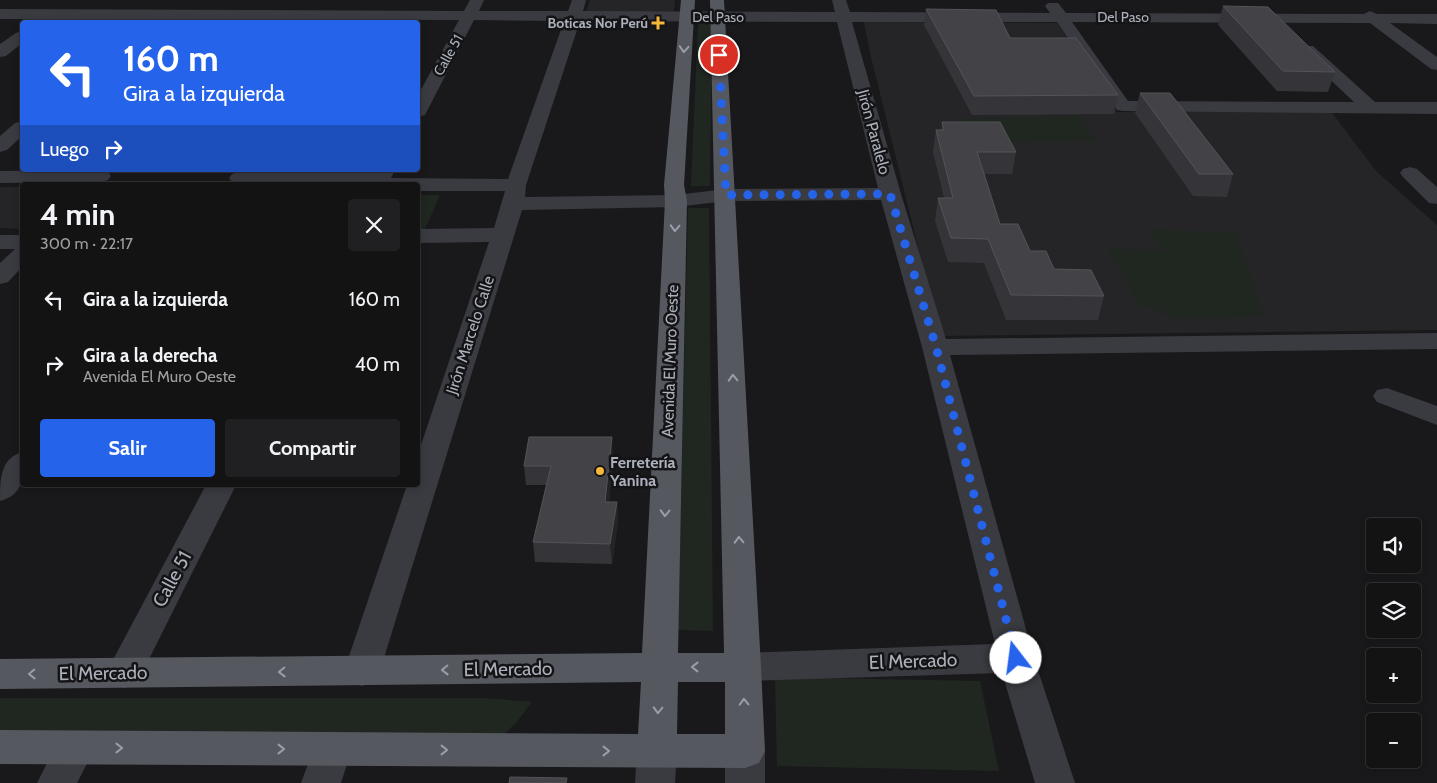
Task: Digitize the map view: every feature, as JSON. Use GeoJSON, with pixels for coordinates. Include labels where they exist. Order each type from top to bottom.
{"type":"FeatureCollection","features":[{"type":"Feature","properties":{"kind":"main road","name":"Avenida El Muro Oeste"},"geometry":{"type":"LineString","coordinates":[[656,767],[676,201],[674,185],[687,8]]}},
{"type":"Feature","properties":{"kind":"main road"},"geometry":{"type":"LineString","coordinates":[[0,747],[75,748],[326,766],[745,767],[726,195],[717,8]]}},
{"type":"Feature","properties":{"kind":"main road","name":"El Mercado"},"geometry":{"type":"LineString","coordinates":[[0,674],[743,667]]}},
{"type":"Feature","properties":{"kind":"street"},"geometry":{"type":"LineString","coordinates":[[48,18],[74,0]]}},
{"type":"Feature","properties":{"kind":"street"},"geometry":{"type":"LineString","coordinates":[[151,18],[173,0]]}},
{"type":"Feature","properties":{"kind":"street"},"geometry":{"type":"LineString","coordinates":[[251,19],[270,0]]}},
{"type":"Feature","properties":{"kind":"street"},"geometry":{"type":"LineString","coordinates":[[362,19],[376,0]]}},
{"type":"Feature","properties":{"kind":"street","name":"Calle 51"},"geometry":{"type":"LineString","coordinates":[[420,107],[478,0]]}},
{"type":"Feature","properties":{"kind":"street"},"geometry":{"type":"LineString","coordinates":[[942,0],[948,17]]}},
{"type":"Feature","properties":{"kind":"street"},"geometry":{"type":"LineString","coordinates":[[1049,0],[1123,106],[1437,108]]}},
{"type":"Feature","properties":{"kind":"street"},"geometry":{"type":"LineString","coordinates":[[1252,0],[1371,108]]}},
{"type":"Feature","properties":{"kind":"street"},"geometry":{"type":"LineString","coordinates":[[1355,4],[1437,65]]}},
{"type":"Feature","properties":{"kind":"street"},"geometry":{"type":"LineString","coordinates":[[1153,6],[1164,17]]}},
{"type":"Feature","properties":{"kind":"street","name":"Del Paso"},"geometry":{"type":"LineString","coordinates":[[0,14],[48,18],[362,19],[470,16],[576,8],[841,8],[948,17],[1437,19]]}},
{"type":"Feature","properties":{"kind":"street","name":"Jirón Marcelo Calle"},"geometry":{"type":"LineString","coordinates":[[362,671],[514,195],[576,8]]}},
{"type":"Feature","properties":{"kind":"street","name":"Jirón Paralelo"},"geometry":{"type":"LineString","coordinates":[[841,8],[890,194],[936,347],[1016,658],[1054,783]]}},
{"type":"Feature","properties":{"kind":"street"},"geometry":{"type":"LineString","coordinates":[[0,52],[20,37]]}},
{"type":"Feature","properties":{"kind":"street"},"geometry":{"type":"LineString","coordinates":[[0,146],[20,129]]}},
{"type":"Feature","properties":{"kind":"street"},"geometry":{"type":"LineString","coordinates":[[1410,172],[1437,198]]}},
{"type":"Feature","properties":{"kind":"street"},"geometry":{"type":"LineString","coordinates":[[0,177],[101,177]]}},
{"type":"Feature","properties":{"kind":"street"},"geometry":{"type":"LineString","coordinates":[[239,178],[380,178],[412,182]]}},
{"type":"Feature","properties":{"kind":"street"},"geometry":{"type":"LineString","coordinates":[[420,183],[514,195],[676,201],[726,195],[890,194]]}},
{"type":"Feature","properties":{"kind":"street"},"geometry":{"type":"LineString","coordinates":[[420,236],[502,235]]}},
{"type":"Feature","properties":{"kind":"street"},"geometry":{"type":"LineString","coordinates":[[0,242],[20,242]]}},
{"type":"Feature","properties":{"kind":"street"},"geometry":{"type":"LineString","coordinates":[[0,277],[20,256]]}},
{"type":"Feature","properties":{"kind":"street"},"geometry":{"type":"LineString","coordinates":[[936,347],[1437,340]]}},
{"type":"Feature","properties":{"kind":"street"},"geometry":{"type":"LineString","coordinates":[[1387,396],[1437,416]]}},
{"type":"Feature","properties":{"kind":"street"},"geometry":{"type":"LineString","coordinates":[[0,491],[20,465]]}},
{"type":"Feature","properties":{"kind":"street","name":"Calle 51"},"geometry":{"type":"LineString","coordinates":[[124,673],[220,487]]}},
{"type":"Feature","properties":{"kind":"street","name":"El Mercado"},"geometry":{"type":"LineString","coordinates":[[743,667],[1016,658]]}},
{"type":"Feature","properties":{"kind":"street"},"geometry":{"type":"LineString","coordinates":[[56,783],[75,748]]}},
{"type":"Feature","properties":{"kind":"shaded area"},"geometry":{"type":"Polygon","coordinates":[[[590,0],[675,0],[674,11],[586,12],[590,0]]]}},
{"type":"Feature","properties":{"kind":"shaded area"},"geometry":{"type":"Polygon","coordinates":[[[864,22],[1057,23],[1117,112],[1330,110],[1376,171],[1437,225],[1437,330],[940,336],[864,22]]]}},
{"type":"Feature","properties":{"kind":"shaded area"},"geometry":{"type":"Polygon","coordinates":[[[698,24],[712,24],[710,186],[691,186],[698,24]]]}},
{"type":"Feature","properties":{"kind":"shaded area"},"geometry":{"type":"Polygon","coordinates":[[[1079,116],[1096,140],[976,142],[958,119],[1079,116]]]}},
{"type":"Feature","properties":{"kind":"shaded area"},"geometry":{"type":"Polygon","coordinates":[[[0,187],[20,187],[20,229],[0,228],[0,187]]]}},
{"type":"Feature","properties":{"kind":"shaded area"},"geometry":{"type":"Polygon","coordinates":[[[420,195],[440,195],[425,229],[420,229],[420,195]]]}},
{"type":"Feature","properties":{"kind":"shaded area"},"geometry":{"type":"Polygon","coordinates":[[[688,208],[709,208],[713,631],[678,630],[688,208]]]}},
{"type":"Feature","properties":{"kind":"shaded area"},"geometry":{"type":"Polygon","coordinates":[[[1148,230],[1236,232],[1264,316],[1177,319],[1137,302],[1108,248],[1163,251],[1148,230]]]}},
{"type":"Feature","properties":{"kind":"shaded area"},"geometry":{"type":"Polygon","coordinates":[[[775,677],[980,681],[999,771],[777,766],[775,677]]]}},
{"type":"Feature","properties":{"kind":"shaded area"},"geometry":{"type":"Polygon","coordinates":[[[0,698],[486,698],[532,702],[515,724],[498,739],[0,735],[0,698]]]}},
{"type":"Feature","properties":{"kind":"building"},"geometry":{"type":"Polygon","coordinates":[[[1223,6],[1268,7],[1335,72],[1283,71],[1223,6]]]}},
{"type":"Feature","properties":{"kind":"building"},"geometry":{"type":"Polygon","coordinates":[[[926,9],[996,10],[1010,38],[1076,38],[1118,95],[974,96],[926,9]]]}},
{"type":"Feature","properties":{"kind":"building"},"geometry":{"type":"Polygon","coordinates":[[[1140,93],[1170,93],[1233,174],[1199,174],[1140,93]]]}},
{"type":"Feature","properties":{"kind":"building"},"geometry":{"type":"Polygon","coordinates":[[[942,122],[1000,122],[1016,152],[977,152],[1000,224],[1018,224],[1030,251],[1046,251],[1054,269],[1091,270],[1104,296],[1011,295],[988,239],[951,238],[938,198],[953,198],[936,130],[944,130],[942,122]]]}},
{"type":"Feature","properties":{"kind":"building"},"geometry":{"type":"Polygon","coordinates":[[[529,437],[612,437],[605,502],[617,502],[610,544],[533,542],[551,466],[524,466],[529,437]]]}},
{"type":"Feature","properties":{"kind":"building"},"geometry":{"type":"Polygon","coordinates":[[[510,777],[567,778],[566,783],[509,783],[510,777]]]}},
{"type":"Feature","properties":{"kind":"place","name":"Boticas Nor Perú"},"geometry":{"type":"Point","coordinates":[658,23]}},
{"type":"Feature","properties":{"kind":"place","name":"Ferretería Yanina"},"geometry":{"type":"Point","coordinates":[600,471]}},
{"type":"Feature","properties":{"kind":"route"},"geometry":{"type":"LineString","coordinates":[[719,55],[726,195],[890,194],[936,347],[1016,658]]}}]}
